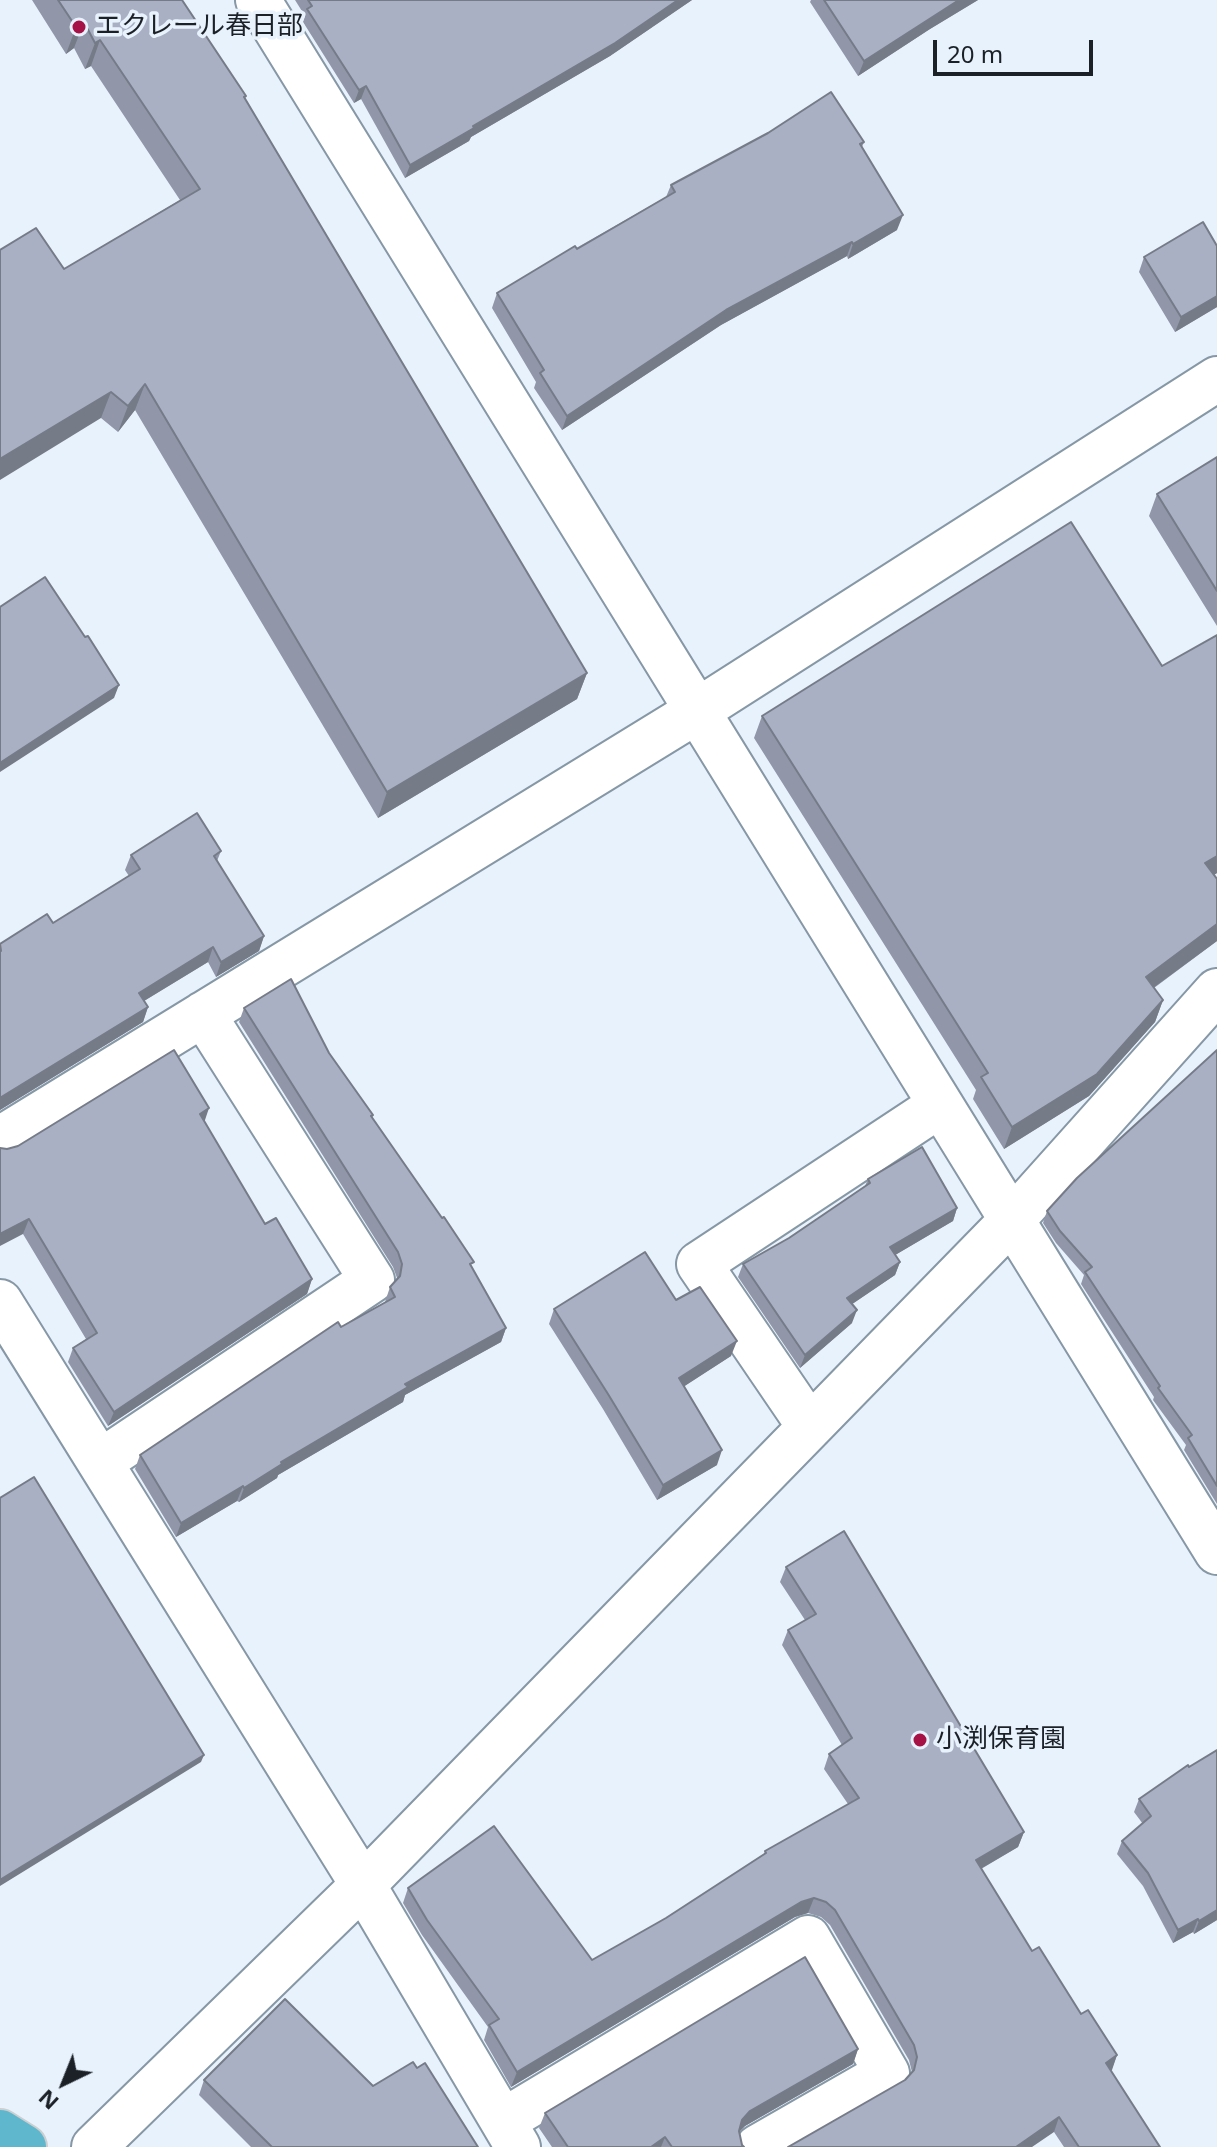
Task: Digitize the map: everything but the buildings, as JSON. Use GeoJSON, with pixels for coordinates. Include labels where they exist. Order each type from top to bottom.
{"type":"FeatureCollection","features":[{"type":"Feature","properties":{"kind":"highway"},"geometry":{"type":"LineString","coordinates":[[0,2132],[24,2147]]}},
{"type":"Feature","properties":{"kind":"street"},"geometry":{"type":"LineString","coordinates":[[258,0],[940,1105],[1214,1542]]}},
{"type":"Feature","properties":{"kind":"street"},"geometry":{"type":"LineString","coordinates":[[0,1139],[697,711],[1217,379]]}},
{"type":"Feature","properties":{"kind":"street"},"geometry":{"type":"LineString","coordinates":[[94,2147],[363,1885],[1012,1220],[1217,991]]}},
{"type":"Feature","properties":{"kind":"street"},"geometry":{"type":"LineString","coordinates":[[100,1462],[372,1280],[203,1014]]}},
{"type":"Feature","properties":{"kind":"street"},"geometry":{"type":"LineString","coordinates":[[810,1427],[699,1264],[940,1105]]}},
{"type":"Feature","properties":{"kind":"street"},"geometry":{"type":"LineString","coordinates":[[0,1302],[363,1885],[511,2134],[808,1938],[887,2073],[758,2147]]}},
{"type":"Feature","properties":{"kind":"place","name":"エクレール春日部"},"geometry":{"type":"Point","coordinates":[79,27]}},
{"type":"Feature","properties":{"kind":"place","name":"小渕保育園"},"geometry":{"type":"Point","coordinates":[920,1740]}}]}
